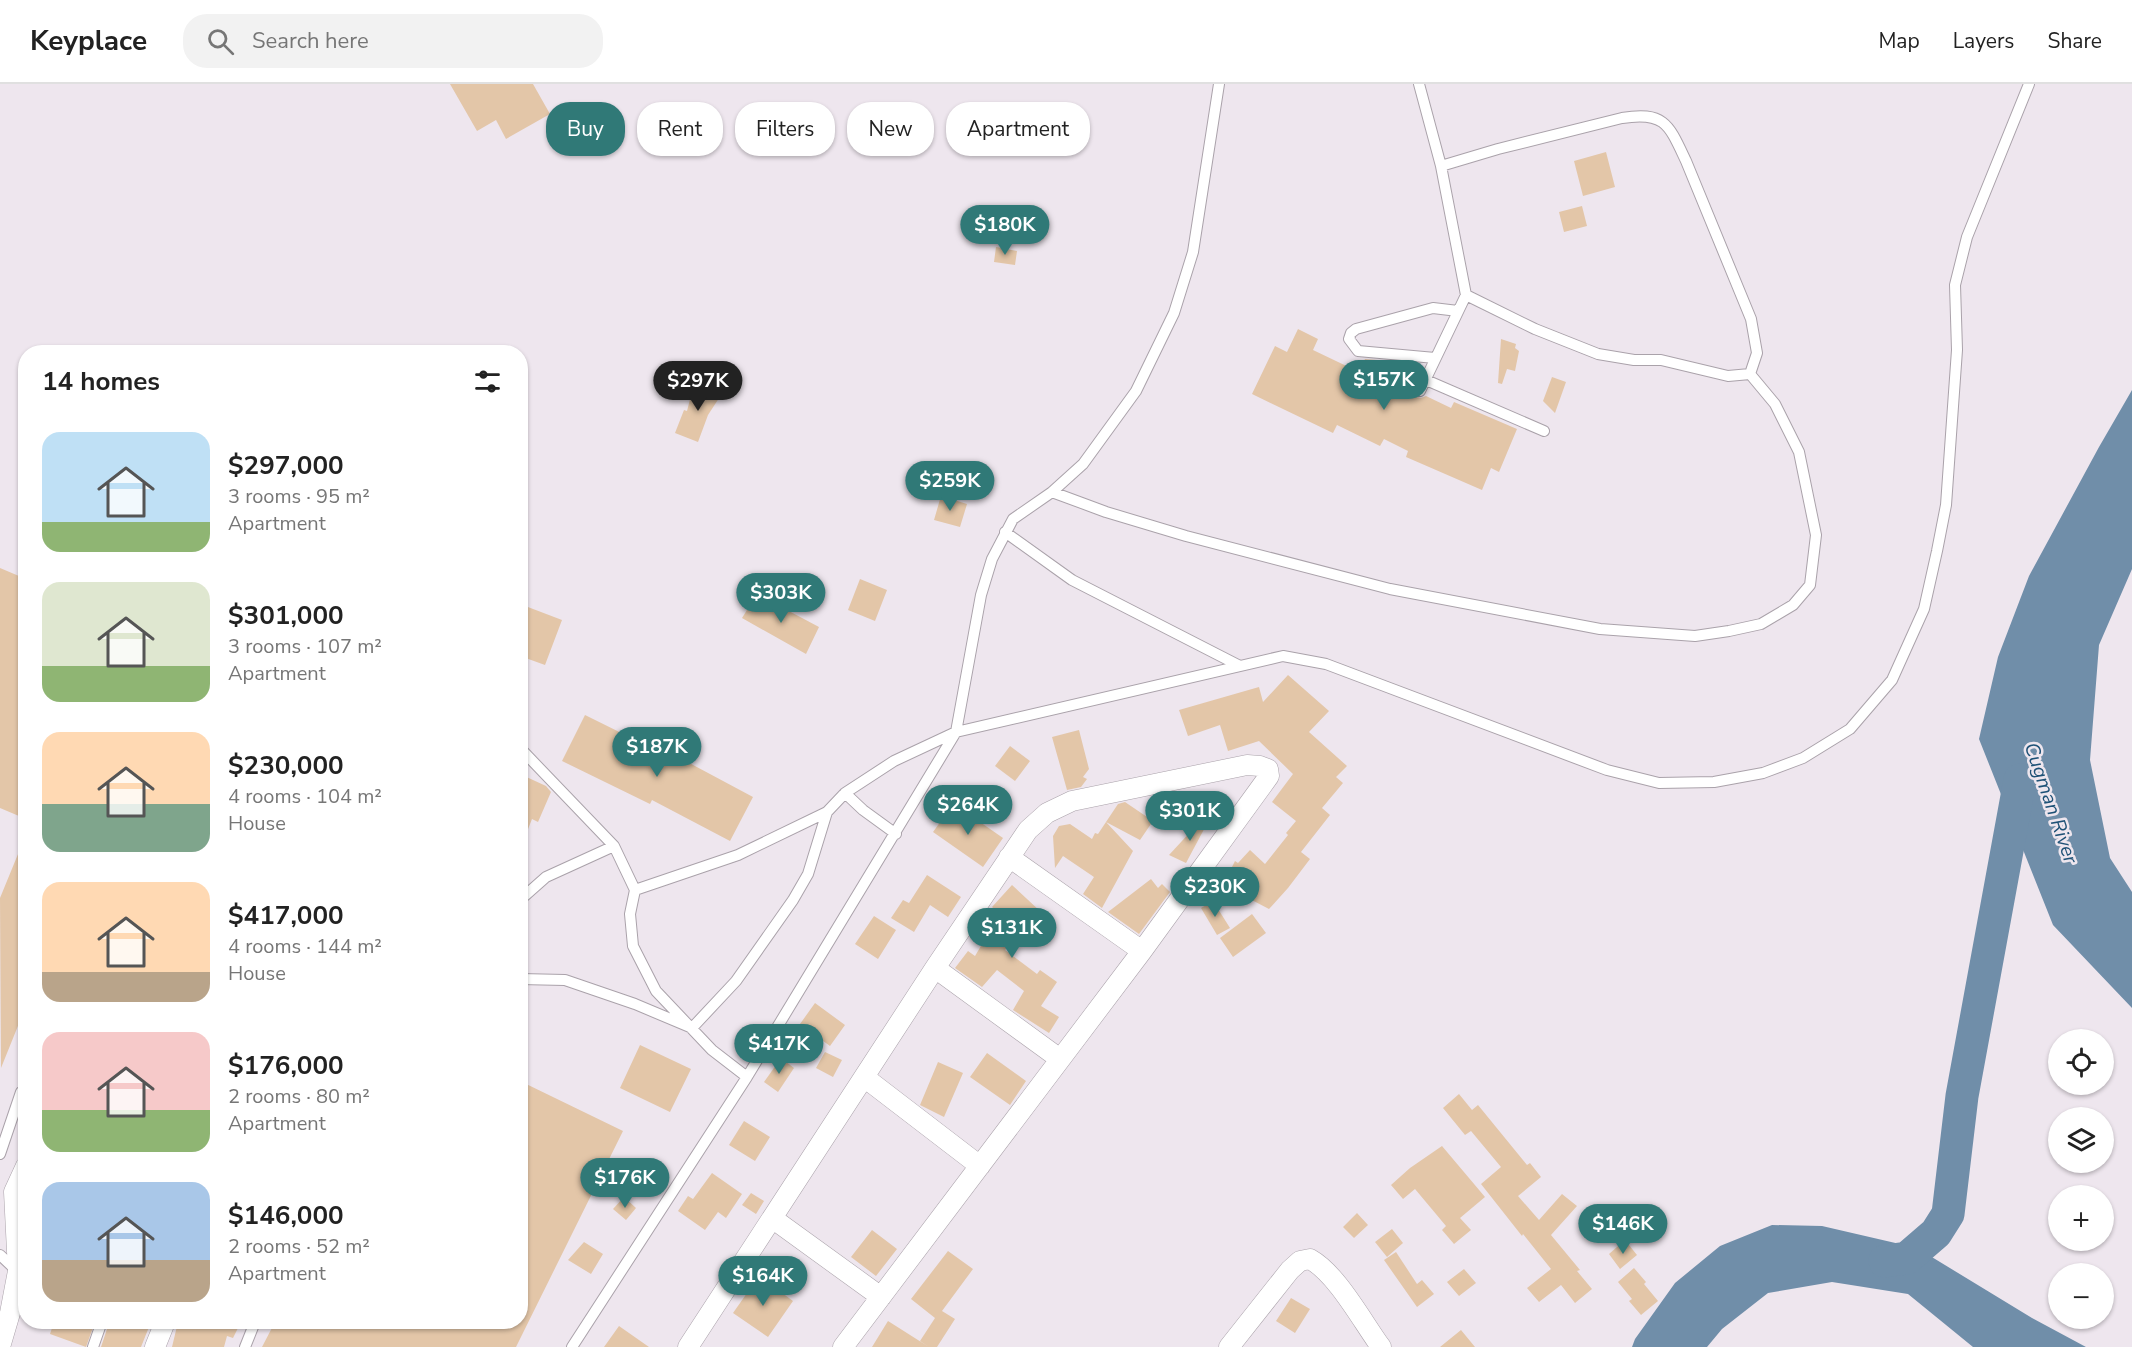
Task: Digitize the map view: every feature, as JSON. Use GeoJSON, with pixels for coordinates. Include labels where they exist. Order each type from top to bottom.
{"type":"FeatureCollection","features":[{"type":"Feature","properties":{"kind":"street"},"geometry":{"type":"LineString","coordinates":[[688,1347],[934,968],[1028,831],[1047,813],[1072,801],[1246,765],[1268,769],[1269,776],[1142,951],[843,1347]]}},
{"type":"Feature","properties":{"kind":"street"},"geometry":{"type":"LineString","coordinates":[[1009,857],[1142,951]]}},
{"type":"Feature","properties":{"kind":"street"},"geometry":{"type":"LineString","coordinates":[[934,968],[1059,1059]]}},
{"type":"Feature","properties":{"kind":"street"},"geometry":{"type":"LineString","coordinates":[[864,1077],[980,1166]]}},
{"type":"Feature","properties":{"kind":"street"},"geometry":{"type":"LineString","coordinates":[[0,1347],[5,1314],[18,1271],[14,1192],[18,1183]]}},
{"type":"Feature","properties":{"kind":"street"},"geometry":{"type":"LineString","coordinates":[[772,1218],[881,1297]]}},
{"type":"Feature","properties":{"kind":"street"},"geometry":{"type":"LineString","coordinates":[[1229,1347],[1290,1270],[1300,1261],[1310,1259],[1320,1264],[1381,1347]]}},
{"type":"Feature","properties":{"kind":"street"},"geometry":{"type":"LineString","coordinates":[[155,1347],[162,1329]]}},
{"type":"Feature","properties":{"kind":"lane"},"geometry":{"type":"LineString","coordinates":[[572,1347],[747,1077],[956,732],[981,596],[992,558],[1005,532],[1013,519],[1052,492],[1083,464],[1136,391],[1174,313],[1193,252],[1219,84]]}},
{"type":"Feature","properties":{"kind":"lane"},"geometry":{"type":"LineString","coordinates":[[1419,84],[1441,166],[1466,295],[1420,391]]}},
{"type":"Feature","properties":{"kind":"lane"},"geometry":{"type":"LineString","coordinates":[[634,890],[738,855],[826,812],[845,793],[894,761],[956,732],[1283,656],[1326,664],[1607,770],[1659,783],[1714,782],[1763,773],[1803,758],[1850,729],[1892,680],[1924,609],[1946,505],[1957,350],[1955,285],[1967,237],[2029,84]]}},
{"type":"Feature","properties":{"kind":"lane"},"geometry":{"type":"LineString","coordinates":[[1441,166],[1498,149],[1622,118],[1642,114],[1662,120],[1674,136],[1686,161],[1751,319],[1757,353],[1750,374]]}},
{"type":"Feature","properties":{"kind":"lane"},"geometry":{"type":"LineString","coordinates":[[1466,295],[1535,329],[1598,354],[1634,360],[1661,360],[1728,376],[1750,374]]}},
{"type":"Feature","properties":{"kind":"lane"},"geometry":{"type":"LineString","coordinates":[[1435,358],[1358,351],[1349,339],[1356,328],[1432,309],[1458,311]]}},
{"type":"Feature","properties":{"kind":"lane"},"geometry":{"type":"LineString","coordinates":[[1052,492],[1106,512],[1186,536],[1390,589],[1600,629],[1695,636],[1729,631],[1761,624],[1792,605],[1810,585],[1816,535],[1799,452],[1775,404],[1750,374]]}},
{"type":"Feature","properties":{"kind":"lane"},"geometry":{"type":"LineString","coordinates":[[1426,380],[1544,431]]}},
{"type":"Feature","properties":{"kind":"lane"},"geometry":{"type":"LineString","coordinates":[[1005,532],[1072,580],[1238,665]]}},
{"type":"Feature","properties":{"kind":"lane"},"geometry":{"type":"LineString","coordinates":[[528,756],[614,846],[634,890],[630,914],[633,946],[656,991],[712,1050],[747,1077]]}},
{"type":"Feature","properties":{"kind":"lane"},"geometry":{"type":"LineString","coordinates":[[845,793],[863,810],[896,834]]}},
{"type":"Feature","properties":{"kind":"lane"},"geometry":{"type":"LineString","coordinates":[[692,1028],[736,981],[793,900],[808,874],[826,812]]}},
{"type":"Feature","properties":{"kind":"lane"},"geometry":{"type":"LineString","coordinates":[[528,893],[546,877],[614,846]]}},
{"type":"Feature","properties":{"kind":"lane"},"geometry":{"type":"LineString","coordinates":[[528,979],[565,980],[635,1004],[692,1028]]}},
{"type":"Feature","properties":{"kind":"lane"},"geometry":{"type":"LineString","coordinates":[[0,1154],[18,1101]]}},
{"type":"Feature","properties":{"kind":"lane"},"geometry":{"type":"LineString","coordinates":[[0,1255],[18,1271]]}},
{"type":"Feature","properties":{"kind":"lane"},"geometry":{"type":"LineString","coordinates":[[93,1347],[99,1329]]}},
{"type":"Feature","properties":{"kind":"lane"},"geometry":{"type":"LineString","coordinates":[[245,1347],[252,1329]]}},
{"type":"Feature","properties":{"kind":"water","name":"Cugman River"},"geometry":{"type":"Polygon","coordinates":[[[2132,390],[2132,569],[2099,645],[2090,760],[2110,858],[2132,892],[2132,1008],[2053,925],[1979,739],[1998,657],[2029,576],[2132,390]]]}},
{"type":"Feature","properties":{"kind":"water"},"geometry":{"type":"Polygon","coordinates":[[[1772,1225],[1822,1226],[1917,1248],[2048,1327],[2048,1329],[2052,1329],[2086,1347],[1973,1347],[1908,1294],[1832,1282],[1768,1293],[1722,1329],[1707,1347],[1632,1347],[1635,1339],[1675,1283],[1720,1246],[1772,1225]]]}},
{"type":"Feature","properties":{"kind":"building"},"geometry":{"type":"Polygon","coordinates":[[[450,84],[533,84],[546,107],[546,116],[506,139],[496,120],[477,131],[450,84]]]}},
{"type":"Feature","properties":{"kind":"building"},"geometry":{"type":"Polygon","coordinates":[[[1606,152],[1615,187],[1583,196],[1574,161],[1606,152]]]}},
{"type":"Feature","properties":{"kind":"building"},"geometry":{"type":"Polygon","coordinates":[[[1582,206],[1587,226],[1564,232],[1559,212],[1582,206]]]}},
{"type":"Feature","properties":{"kind":"building"},"geometry":{"type":"Polygon","coordinates":[[[996,247],[1017,251],[1015,265],[994,262],[996,247]]]}},
{"type":"Feature","properties":{"kind":"building"},"geometry":{"type":"Polygon","coordinates":[[[1298,329],[1318,339],[1313,350],[1359,372],[1365,359],[1377,360],[1412,378],[1407,387],[1413,390],[1416,397],[1426,396],[1451,408],[1454,402],[1517,429],[1499,472],[1491,468],[1482,490],[1406,457],[1408,451],[1384,439],[1380,446],[1337,425],[1333,433],[1252,394],[1275,346],[1287,352],[1298,329]]]}},
{"type":"Feature","properties":{"kind":"building"},"geometry":{"type":"Polygon","coordinates":[[[1501,339],[1516,344],[1515,348],[1519,351],[1515,371],[1507,369],[1502,384],[1498,383],[1501,339]]]}},
{"type":"Feature","properties":{"kind":"building"},"geometry":{"type":"Polygon","coordinates":[[[1552,377],[1566,382],[1555,413],[1543,401],[1552,377]]]}},
{"type":"Feature","properties":{"kind":"building"},"geometry":{"type":"Polygon","coordinates":[[[694,384],[723,392],[708,415],[698,442],[675,433],[684,410],[687,411],[694,384]]]}},
{"type":"Feature","properties":{"kind":"building"},"geometry":{"type":"Polygon","coordinates":[[[941,496],[967,504],[960,527],[934,520],[941,496]]]}},
{"type":"Feature","properties":{"kind":"building"},"geometry":{"type":"Polygon","coordinates":[[[0,568],[18,576],[18,816],[0,808],[0,568]]]}},
{"type":"Feature","properties":{"kind":"building"},"geometry":{"type":"Polygon","coordinates":[[[860,579],[887,590],[875,621],[848,610],[860,579]]]}},
{"type":"Feature","properties":{"kind":"building"},"geometry":{"type":"Polygon","coordinates":[[[757,594],[819,627],[806,654],[742,618],[757,594]]]}},
{"type":"Feature","properties":{"kind":"building"},"geometry":{"type":"Polygon","coordinates":[[[528,607],[562,620],[545,665],[528,659],[528,607]]]}},
{"type":"Feature","properties":{"kind":"building"},"geometry":{"type":"Polygon","coordinates":[[[1288,675],[1329,711],[1309,732],[1347,766],[1336,777],[1343,783],[1322,808],[1330,815],[1301,852],[1310,859],[1269,909],[1223,885],[1235,861],[1238,863],[1250,850],[1265,864],[1288,835],[1286,833],[1296,821],[1272,802],[1293,774],[1259,741],[1228,751],[1220,725],[1188,736],[1179,710],[1259,687],[1263,702],[1288,675]]]}},
{"type":"Feature","properties":{"kind":"building"},"geometry":{"type":"Polygon","coordinates":[[[585,715],[678,761],[680,758],[753,797],[730,841],[652,800],[650,804],[562,761],[585,715]]]}},
{"type":"Feature","properties":{"kind":"building"},"geometry":{"type":"Polygon","coordinates":[[[1079,730],[1089,769],[1083,777],[1087,779],[1081,787],[1067,790],[1052,737],[1079,730]]]}},
{"type":"Feature","properties":{"kind":"building"},"geometry":{"type":"Polygon","coordinates":[[[1010,746],[1030,761],[1015,781],[995,766],[1010,746]]]}},
{"type":"Feature","properties":{"kind":"building"},"geometry":{"type":"Polygon","coordinates":[[[528,778],[546,786],[551,792],[538,822],[532,819],[528,829],[528,778]]]}},
{"type":"Feature","properties":{"kind":"building"},"geometry":{"type":"Polygon","coordinates":[[[1125,802],[1153,821],[1140,840],[1106,822],[1118,804],[1125,802]]]}},
{"type":"Feature","properties":{"kind":"building"},"geometry":{"type":"Polygon","coordinates":[[[957,806],[1003,838],[983,867],[933,832],[946,814],[957,806]]]}},
{"type":"Feature","properties":{"kind":"building"},"geometry":{"type":"Polygon","coordinates":[[[1206,815],[1210,818],[1186,863],[1169,855],[1206,815]]]}},
{"type":"Feature","properties":{"kind":"building"},"geometry":{"type":"Polygon","coordinates":[[[1106,822],[1133,851],[1102,908],[1083,894],[1094,877],[1063,856],[1055,868],[1053,836],[1059,826],[1070,824],[1092,839],[1095,833],[1098,834],[1106,822]]]}},
{"type":"Feature","properties":{"kind":"building"},"geometry":{"type":"Polygon","coordinates":[[[18,854],[18,1026],[1,1068],[0,898],[18,854]]]}},
{"type":"Feature","properties":{"kind":"building"},"geometry":{"type":"Polygon","coordinates":[[[927,875],[961,897],[948,917],[930,905],[914,932],[891,918],[903,900],[909,903],[927,875]]]}},
{"type":"Feature","properties":{"kind":"building"},"geometry":{"type":"Polygon","coordinates":[[[1151,879],[1158,888],[1162,884],[1170,892],[1139,934],[1108,912],[1151,879]]]}},
{"type":"Feature","properties":{"kind":"building"},"geometry":{"type":"Polygon","coordinates":[[[1012,885],[1041,912],[1005,950],[1037,974],[1040,970],[1057,982],[1041,1006],[1059,1017],[1049,1033],[1013,1010],[1024,991],[997,970],[982,987],[955,968],[968,951],[975,956],[1000,914],[992,907],[1012,885]]]}},
{"type":"Feature","properties":{"kind":"building"},"geometry":{"type":"Polygon","coordinates":[[[1213,901],[1230,928],[1217,935],[1201,908],[1213,901]]]}},
{"type":"Feature","properties":{"kind":"building"},"geometry":{"type":"Polygon","coordinates":[[[1252,914],[1266,933],[1233,957],[1220,938],[1252,914]]]}},
{"type":"Feature","properties":{"kind":"building"},"geometry":{"type":"Polygon","coordinates":[[[874,916],[896,930],[878,959],[855,944],[874,916]]]}},
{"type":"Feature","properties":{"kind":"building"},"geometry":{"type":"Polygon","coordinates":[[[815,1003],[845,1025],[830,1046],[800,1024],[815,1003]]]}},
{"type":"Feature","properties":{"kind":"building"},"geometry":{"type":"Polygon","coordinates":[[[640,1045],[691,1069],[670,1112],[620,1088],[640,1045]]]}},
{"type":"Feature","properties":{"kind":"building"},"geometry":{"type":"Polygon","coordinates":[[[825,1052],[842,1060],[833,1077],[816,1068],[825,1052]]]}},
{"type":"Feature","properties":{"kind":"building"},"geometry":{"type":"Polygon","coordinates":[[[987,1053],[1026,1081],[1010,1105],[970,1077],[987,1053]]]}},
{"type":"Feature","properties":{"kind":"building"},"geometry":{"type":"Polygon","coordinates":[[[781,1058],[794,1068],[778,1092],[764,1082],[781,1058]]]}},
{"type":"Feature","properties":{"kind":"building"},"geometry":{"type":"Polygon","coordinates":[[[938,1062],[963,1073],[944,1117],[920,1105],[938,1062]]]}},
{"type":"Feature","properties":{"kind":"building"},"geometry":{"type":"Polygon","coordinates":[[[528,1085],[623,1131],[528,1323],[528,1085]]]}},
{"type":"Feature","properties":{"kind":"building"},"geometry":{"type":"Polygon","coordinates":[[[1459,1094],[1472,1110],[1478,1105],[1527,1165],[1530,1163],[1541,1177],[1518,1196],[1539,1220],[1562,1194],[1577,1206],[1551,1235],[1580,1270],[1577,1271],[1592,1289],[1575,1303],[1561,1285],[1539,1302],[1527,1288],[1551,1269],[1481,1184],[1501,1167],[1471,1131],[1465,1135],[1443,1108],[1459,1094]]]}},
{"type":"Feature","properties":{"kind":"building"},"geometry":{"type":"Polygon","coordinates":[[[744,1121],[770,1137],[755,1161],[729,1145],[744,1121]]]}},
{"type":"Feature","properties":{"kind":"building"},"geometry":{"type":"Polygon","coordinates":[[[1442,1146],[1485,1197],[1460,1218],[1471,1230],[1454,1244],[1442,1230],[1446,1226],[1415,1189],[1403,1199],[1391,1185],[1410,1168],[1442,1146]]]}},
{"type":"Feature","properties":{"kind":"building"},"geometry":{"type":"Polygon","coordinates":[[[712,1173],[742,1194],[726,1218],[718,1212],[705,1230],[678,1211],[688,1196],[693,1199],[712,1173]]]}},
{"type":"Feature","properties":{"kind":"building"},"geometry":{"type":"Polygon","coordinates":[[[751,1193],[764,1201],[756,1214],[742,1205],[751,1193]]]}},
{"type":"Feature","properties":{"kind":"building"},"geometry":{"type":"Polygon","coordinates":[[[624,1197],[636,1208],[626,1220],[613,1209],[624,1197]]]}},
{"type":"Feature","properties":{"kind":"building"},"geometry":{"type":"Polygon","coordinates":[[[1357,1213],[1368,1225],[1354,1238],[1343,1227],[1357,1213]]]}},
{"type":"Feature","properties":{"kind":"building"},"geometry":{"type":"Polygon","coordinates":[[[1392,1229],[1403,1243],[1387,1257],[1375,1242],[1392,1229]]]}},
{"type":"Feature","properties":{"kind":"building"},"geometry":{"type":"Polygon","coordinates":[[[872,1230],[897,1249],[876,1276],[851,1257],[872,1230]]]}},
{"type":"Feature","properties":{"kind":"building"},"geometry":{"type":"Polygon","coordinates":[[[1625,1240],[1637,1255],[1620,1269],[1609,1254],[1625,1240]]]}},
{"type":"Feature","properties":{"kind":"building"},"geometry":{"type":"Polygon","coordinates":[[[584,1242],[603,1254],[591,1274],[568,1260],[584,1242]]]}},
{"type":"Feature","properties":{"kind":"building"},"geometry":{"type":"Polygon","coordinates":[[[948,1251],[973,1269],[942,1311],[955,1319],[937,1347],[929,1347],[920,1341],[935,1318],[911,1299],[948,1251]]]}},
{"type":"Feature","properties":{"kind":"building"},"geometry":{"type":"Polygon","coordinates":[[[1396,1252],[1417,1284],[1422,1280],[1434,1294],[1417,1307],[1384,1260],[1396,1252]]]}},
{"type":"Feature","properties":{"kind":"building"},"geometry":{"type":"Polygon","coordinates":[[[1634,1268],[1658,1301],[1641,1315],[1629,1301],[1632,1299],[1618,1282],[1634,1268]]]}},
{"type":"Feature","properties":{"kind":"building"},"geometry":{"type":"Polygon","coordinates":[[[1464,1269],[1476,1283],[1459,1296],[1447,1282],[1464,1269]]]}},
{"type":"Feature","properties":{"kind":"building"},"geometry":{"type":"Polygon","coordinates":[[[759,1276],[793,1301],[768,1337],[733,1313],[759,1276]]]}},
{"type":"Feature","properties":{"kind":"building"},"geometry":{"type":"Polygon","coordinates":[[[1291,1298],[1310,1309],[1295,1333],[1276,1321],[1291,1298]]]}},
{"type":"Feature","properties":{"kind":"building"},"geometry":{"type":"Polygon","coordinates":[[[888,1321],[929,1347],[872,1347],[888,1321]]]}},
{"type":"Feature","properties":{"kind":"building"},"geometry":{"type":"Polygon","coordinates":[[[619,1326],[649,1347],[604,1347],[619,1326]]]}},
{"type":"Feature","properties":{"kind":"building"},"geometry":{"type":"Polygon","coordinates":[[[52,1329],[92,1329],[86,1347],[50,1334],[52,1329]]]}},
{"type":"Feature","properties":{"kind":"building"},"geometry":{"type":"Polygon","coordinates":[[[107,1329],[148,1329],[141,1347],[101,1347],[107,1329]]]}},
{"type":"Feature","properties":{"kind":"building"},"geometry":{"type":"Polygon","coordinates":[[[176,1329],[238,1329],[233,1338],[227,1336],[224,1347],[172,1347],[176,1329]]]}},
{"type":"Feature","properties":{"kind":"building"},"geometry":{"type":"Polygon","coordinates":[[[271,1329],[525,1329],[516,1347],[262,1347],[271,1329]]]}},
{"type":"Feature","properties":{"kind":"building"},"geometry":{"type":"Polygon","coordinates":[[[1461,1330],[1475,1347],[1440,1347],[1461,1330]]]}},
{"type":"Feature","properties":{"kind":"waterway","name":"Cugman River"},"geometry":{"type":"LineString","coordinates":[[1885,1261],[1907,1258],[1936,1233],[1948,1214],[1962,1096],[2020,780]]}}]}
